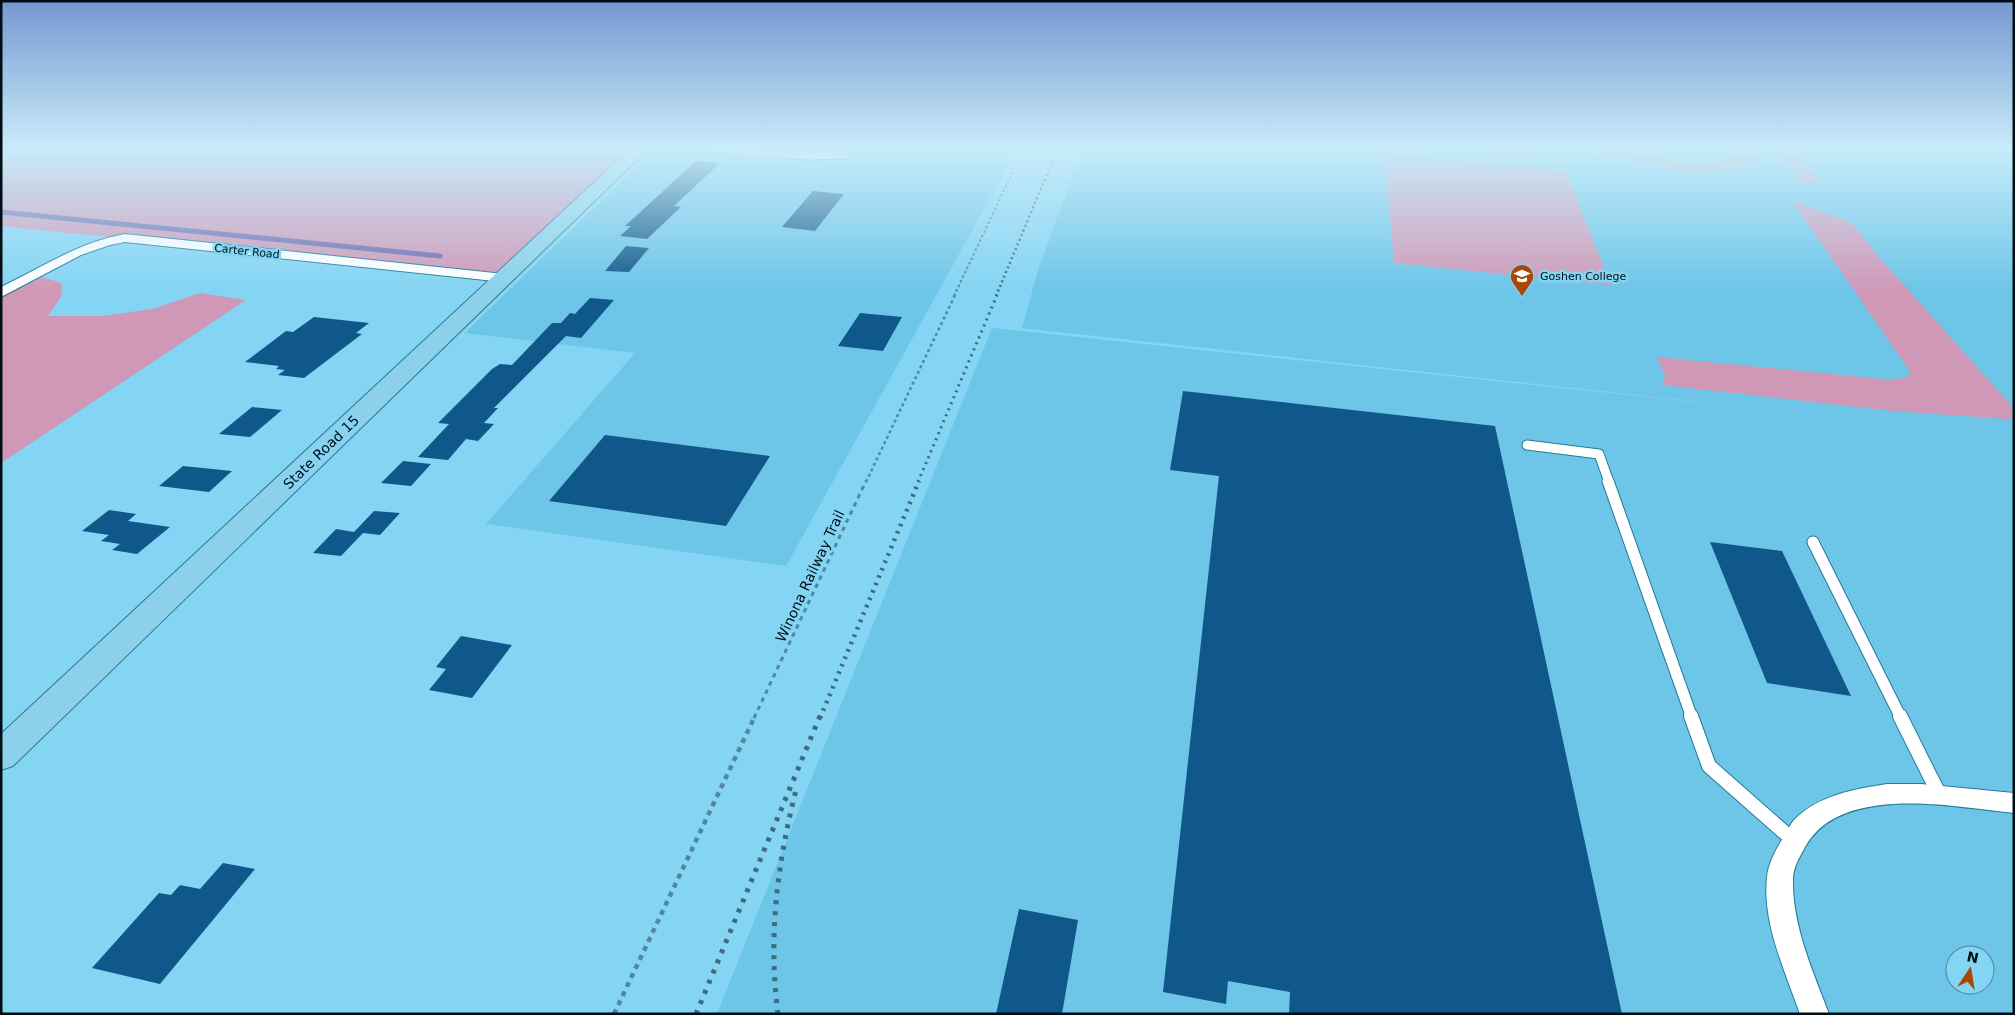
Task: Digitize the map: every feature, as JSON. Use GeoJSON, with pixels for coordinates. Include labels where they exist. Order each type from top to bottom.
{"type":"FeatureCollection","features":[{"type":"Feature","properties":{"kind":"main road","name":"State Road 15"},"geometry":{"type":"LineString","coordinates":[[1,756],[591,195]]}},
{"type":"Feature","properties":{"kind":"street","name":"Carter Road"},"geometry":{"type":"LineString","coordinates":[[1,292],[85,248],[104,240],[125,238],[504,278]]}},
{"type":"Feature","properties":{"kind":"street"},"geometry":{"type":"LineString","coordinates":[[1815,1014],[1785,929],[1780,877],[1793,840],[1816,815],[1851,799],[1910,793],[2014,803]]}},
{"type":"Feature","properties":{"kind":"lane"},"geometry":{"type":"LineString","coordinates":[[1526,445],[1598,454],[1709,766],[1793,840]]}},
{"type":"Feature","properties":{"kind":"lane"},"geometry":{"type":"LineString","coordinates":[[1813,542],[1940,796]]}},
{"type":"Feature","properties":{"kind":"path","name":"Winona Railway Trail"},"geometry":{"type":"LineString","coordinates":[[614,1014],[1002,195]]}},
{"type":"Feature","properties":{"kind":"shaded area"},"geometry":{"type":"Polygon","coordinates":[[[1,195],[591,195],[504,278],[1,226],[1,195]]]}},
{"type":"Feature","properties":{"kind":"shaded area"},"geometry":{"type":"Polygon","coordinates":[[[607,195],[992,195],[786,566],[486,524],[635,353],[465,333],[607,195]]]}},
{"type":"Feature","properties":{"kind":"shaded area"},"geometry":{"type":"Polygon","coordinates":[[[1065,195],[2014,195],[2014,1014],[717,1014],[992,328],[1791,412],[1022,328],[1039,267],[1065,195]]]}},
{"type":"Feature","properties":{"kind":"shaded area"},"geometry":{"type":"Polygon","coordinates":[[[1388,195],[1575,195],[1611,285],[1394,263],[1388,195]]]}},
{"type":"Feature","properties":{"kind":"shaded area"},"geometry":{"type":"Polygon","coordinates":[[[1792,201],[1851,222],[1878,256],[2011,405],[2014,418],[1893,411],[1662,385],[1665,376],[1657,357],[1893,380],[1909,376],[1909,371],[1905,364],[1792,201]]]}},
{"type":"Feature","properties":{"kind":"shaded area"},"geometry":{"type":"Polygon","coordinates":[[[42,277],[62,283],[61,297],[48,316],[102,316],[152,309],[200,293],[246,300],[1,463],[1,297],[42,277]]]}},
{"type":"Feature","properties":{"kind":"building"},"geometry":{"type":"Polygon","coordinates":[[[658,195],[685,195],[674,206],[681,207],[647,239],[620,236],[631,226],[625,226],[658,195]]]}},
{"type":"Feature","properties":{"kind":"building"},"geometry":{"type":"Polygon","coordinates":[[[809,195],[843,195],[815,231],[782,227],[809,195]]]}},
{"type":"Feature","properties":{"kind":"building"},"geometry":{"type":"Polygon","coordinates":[[[626,246],[649,248],[629,272],[605,271],[626,246]]]}},
{"type":"Feature","properties":{"kind":"building"},"geometry":{"type":"Polygon","coordinates":[[[590,298],[614,300],[581,338],[566,336],[494,408],[498,408],[484,423],[494,424],[478,441],[466,439],[448,460],[418,457],[449,424],[438,423],[492,369],[500,364],[512,365],[552,323],[561,323],[570,313],[575,314],[590,298]]]}},
{"type":"Feature","properties":{"kind":"building"},"geometry":{"type":"Polygon","coordinates":[[[860,313],[902,317],[883,351],[838,346],[860,313]]]}},
{"type":"Feature","properties":{"kind":"building"},"geometry":{"type":"Polygon","coordinates":[[[314,317],[369,323],[356,333],[362,334],[304,378],[278,375],[285,370],[276,369],[279,366],[245,362],[286,331],[293,332],[314,317]]]}},
{"type":"Feature","properties":{"kind":"building"},"geometry":{"type":"Polygon","coordinates":[[[1183,391],[1495,426],[1622,1014],[1289,1014],[1290,992],[1228,981],[1226,1004],[1163,992],[1219,476],[1170,470],[1183,391]]]}},
{"type":"Feature","properties":{"kind":"building"},"geometry":{"type":"Polygon","coordinates":[[[252,407],[282,410],[250,437],[219,434],[252,407]]]}},
{"type":"Feature","properties":{"kind":"building"},"geometry":{"type":"Polygon","coordinates":[[[605,435],[770,456],[726,526],[549,501],[605,435]]]}},
{"type":"Feature","properties":{"kind":"building"},"geometry":{"type":"Polygon","coordinates":[[[403,461],[431,464],[411,486],[381,483],[403,461]]]}},
{"type":"Feature","properties":{"kind":"building"},"geometry":{"type":"Polygon","coordinates":[[[183,466],[232,471],[209,492],[159,486],[183,466]]]}},
{"type":"Feature","properties":{"kind":"building"},"geometry":{"type":"Polygon","coordinates":[[[109,510],[136,514],[128,521],[170,527],[137,554],[112,550],[120,544],[101,541],[109,535],[82,531],[109,510]]]}},
{"type":"Feature","properties":{"kind":"building"},"geometry":{"type":"Polygon","coordinates":[[[374,511],[400,513],[380,535],[363,533],[341,556],[313,553],[336,529],[354,532],[374,511]]]}},
{"type":"Feature","properties":{"kind":"building"},"geometry":{"type":"Polygon","coordinates":[[[1710,542],[1782,551],[1851,696],[1767,683],[1710,542]]]}},
{"type":"Feature","properties":{"kind":"building"},"geometry":{"type":"Polygon","coordinates":[[[461,636],[512,645],[472,698],[429,690],[446,669],[436,667],[461,636]]]}},
{"type":"Feature","properties":{"kind":"building"},"geometry":{"type":"Polygon","coordinates":[[[223,863],[255,869],[160,984],[92,968],[159,893],[171,895],[180,885],[200,889],[223,863]]]}},
{"type":"Feature","properties":{"kind":"building"},"geometry":{"type":"Polygon","coordinates":[[[1019,909],[1078,920],[1062,1014],[996,1014],[1019,909]]]}},
{"type":"Feature","properties":{"kind":"waterway"},"geometry":{"type":"LineString","coordinates":[[1,212],[440,256]]}},
{"type":"Feature","properties":{"kind":"railway"},"geometry":{"type":"LineString","coordinates":[[996,296],[1038,195]]}},
{"type":"Feature","properties":{"kind":"railway"},"geometry":{"type":"LineString","coordinates":[[918,482],[997,295]]}},
{"type":"Feature","properties":{"kind":"railway"},"geometry":{"type":"LineString","coordinates":[[820,718],[919,481]]}},
{"type":"Feature","properties":{"kind":"railway"},"geometry":{"type":"LineString","coordinates":[[696,1014],[820,716]]}},
{"type":"Feature","properties":{"kind":"railway"},"geometry":{"type":"LineString","coordinates":[[778,1014],[774,957],[776,901],[789,818],[796,790]]}},
{"type":"Feature","properties":{"kind":"place","name":"Goshen College"},"geometry":{"type":"Point","coordinates":[1522,297]}}]}
